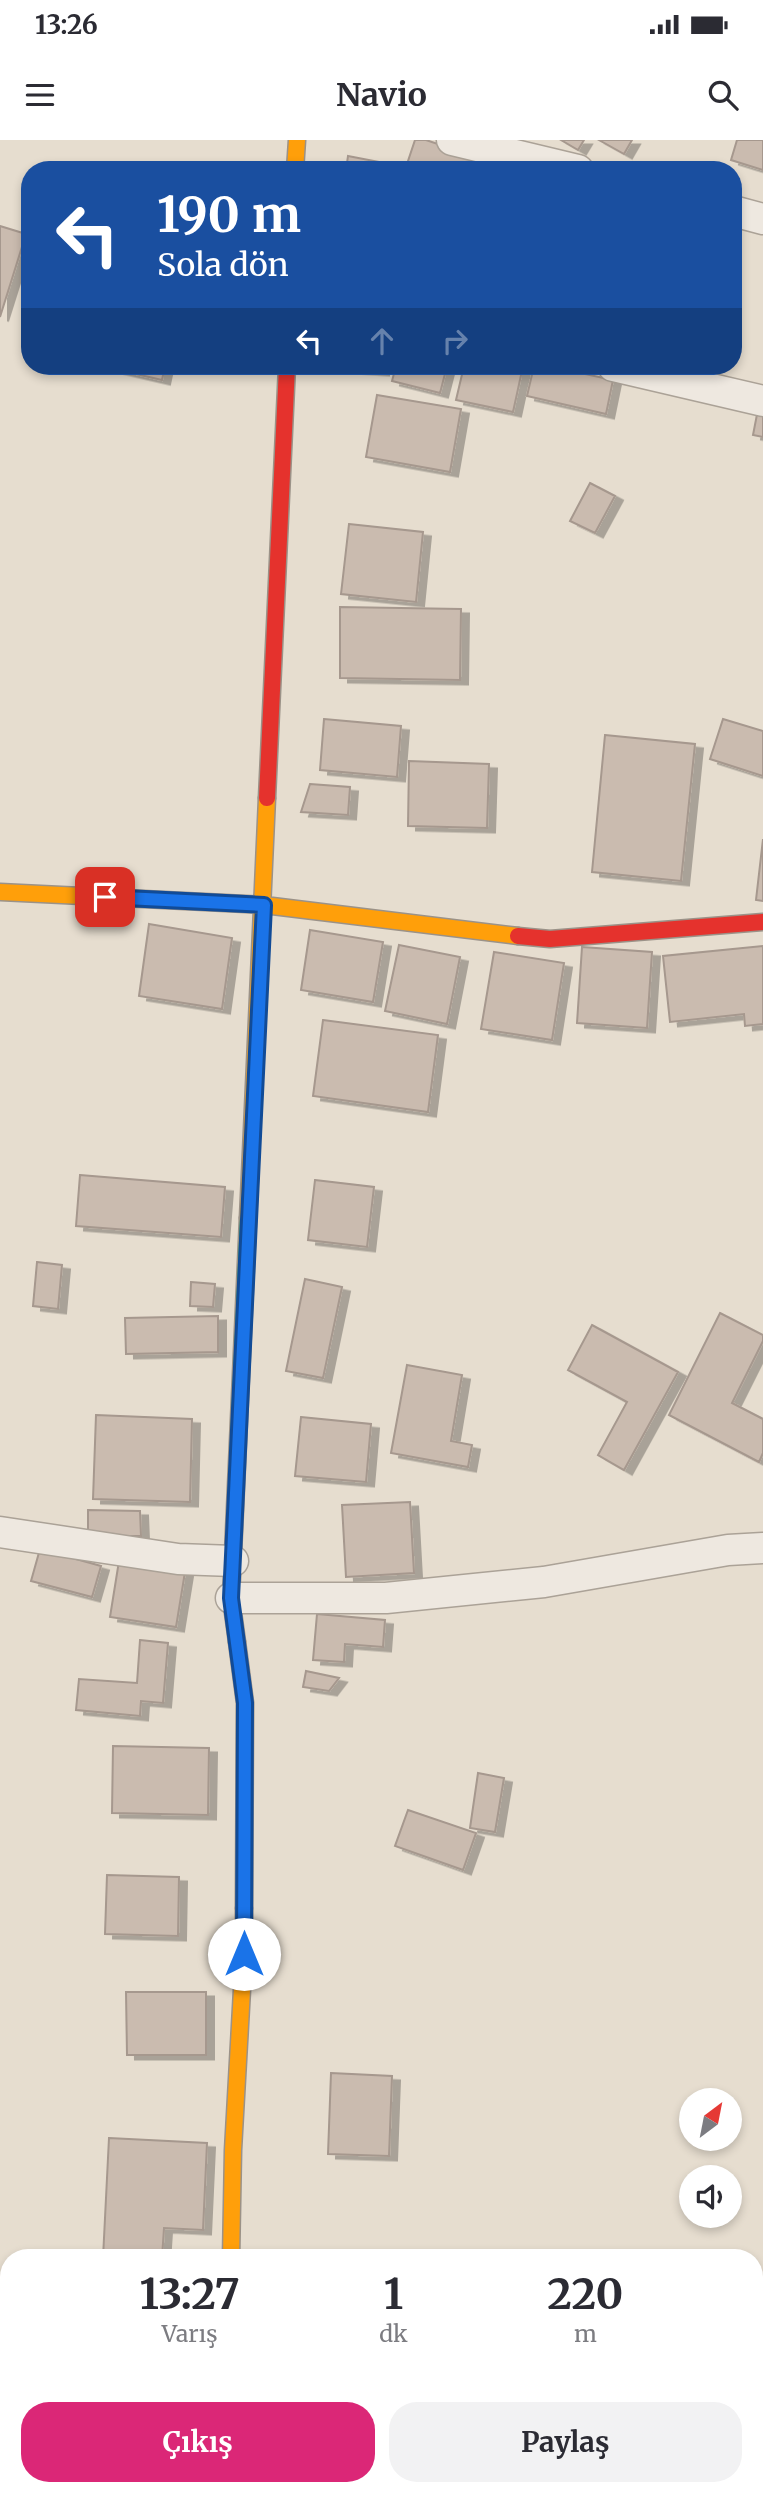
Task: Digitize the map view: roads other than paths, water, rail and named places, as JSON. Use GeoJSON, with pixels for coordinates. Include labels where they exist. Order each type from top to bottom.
{"type":"FeatureCollection","features":[{"type":"Feature","properties":{"kind":"street"},"geometry":{"type":"LineString","coordinates":[[296,161],[297,140]]}},
{"type":"Feature","properties":{"kind":"street"},"geometry":{"type":"LineString","coordinates":[[452,140],[540,161]]}},
{"type":"Feature","properties":{"kind":"street"},"geometry":{"type":"LineString","coordinates":[[742,213],[763,219]]}},
{"type":"Feature","properties":{"kind":"street"},"geometry":{"type":"LineString","coordinates":[[230,2249],[244,1954],[245,1731],[245,1703],[231,1598],[287,375]]}},
{"type":"Feature","properties":{"kind":"street"},"geometry":{"type":"LineString","coordinates":[[652,375],[763,401]]}},
{"type":"Feature","properties":{"kind":"street"},"geometry":{"type":"LineString","coordinates":[[0,892],[264,905],[550,939],[763,922]]}},
{"type":"Feature","properties":{"kind":"street"},"geometry":{"type":"LineString","coordinates":[[0,1532],[178,1559],[233,1561]]}},
{"type":"Feature","properties":{"kind":"street"},"geometry":{"type":"LineString","coordinates":[[231,1598],[399,1597],[544,1582],[728,1550],[763,1548]]}}]}
